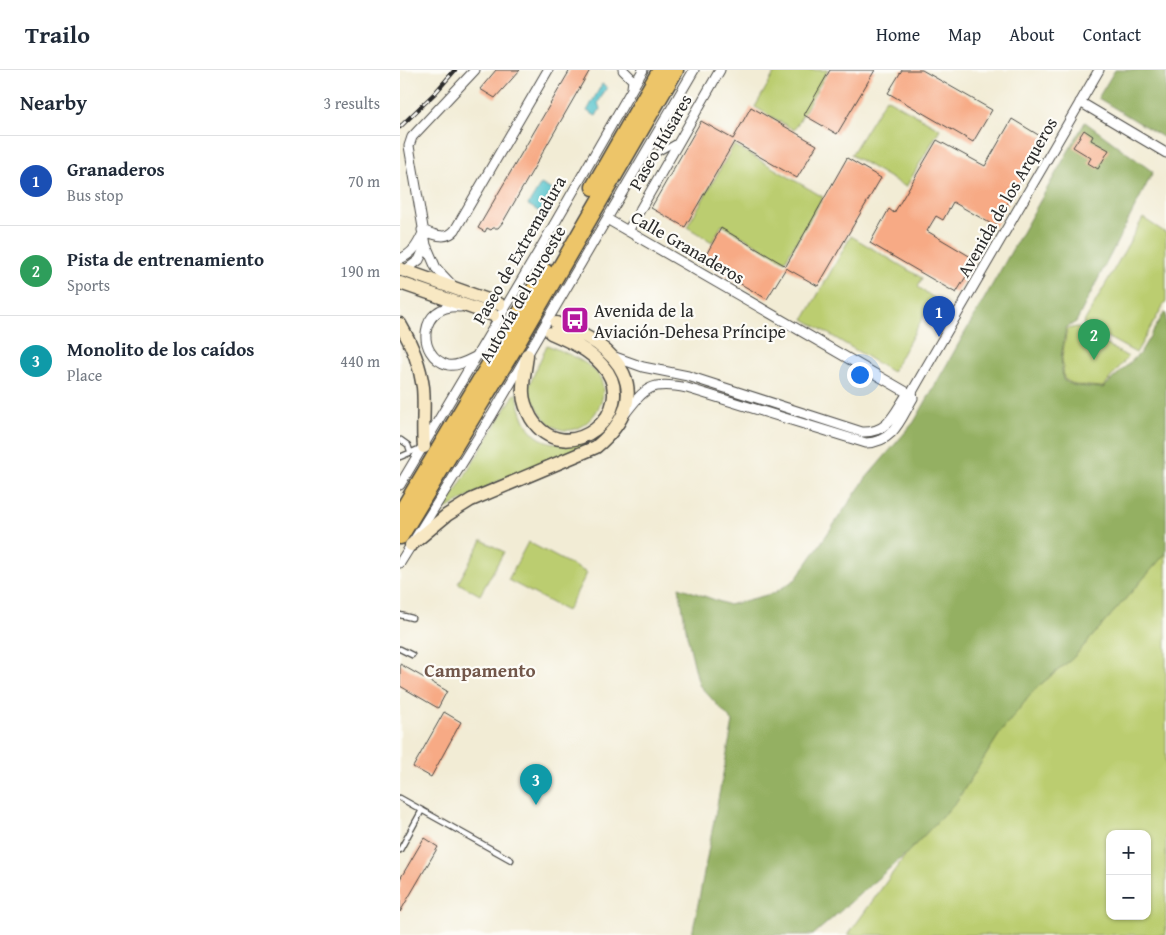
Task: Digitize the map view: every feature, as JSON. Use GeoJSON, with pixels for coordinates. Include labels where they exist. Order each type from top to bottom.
{"type":"FeatureCollection","features":[{"type":"Feature","properties":{"kind":"highway","name":"Autovía del Suroeste"},"geometry":{"type":"LineString","coordinates":[[400,514],[553,259],[661,70]]}},
{"type":"Feature","properties":{"kind":"highway","name":"Autovía del Suroeste"},"geometry":{"type":"LineString","coordinates":[[406,541],[518,341],[674,70]]}},
{"type":"Feature","properties":{"kind":"main road"},"geometry":{"type":"LineString","coordinates":[[401,271],[456,288],[496,309],[474,309],[401,271]]}},
{"type":"Feature","properties":{"kind":"main road"},"geometry":{"type":"LineString","coordinates":[[400,324],[412,346],[423,387],[424,446]]}},
{"type":"Feature","properties":{"kind":"main road"},"geometry":{"type":"LineString","coordinates":[[406,541],[471,500],[596,447],[612,434],[624,416],[627,398],[625,377],[614,356],[594,339],[553,328],[593,356],[603,366],[613,386],[614,398],[610,411],[598,428],[586,436],[562,439],[544,432],[535,424],[526,410],[522,392],[527,355]]}},
{"type":"Feature","properties":{"kind":"street"},"geometry":{"type":"LineString","coordinates":[[456,288],[436,268],[426,245],[422,231],[409,146],[412,137],[475,70]]}},
{"type":"Feature","properties":{"kind":"street"},"geometry":{"type":"LineString","coordinates":[[422,231],[443,236],[451,235],[455,230],[548,70]]}},
{"type":"Feature","properties":{"kind":"street"},"geometry":{"type":"LineString","coordinates":[[623,70],[633,80],[632,88]]}},
{"type":"Feature","properties":{"kind":"street","name":"Paseo de Extremadura"},"geometry":{"type":"LineString","coordinates":[[400,485],[478,356],[643,70]]}},
{"type":"Feature","properties":{"kind":"street"},"geometry":{"type":"LineString","coordinates":[[400,563],[406,541],[527,355],[694,70]]}},
{"type":"Feature","properties":{"kind":"street","name":"Paseo Húsares"},"geometry":{"type":"LineString","coordinates":[[628,231],[720,70]]}},
{"type":"Feature","properties":{"kind":"street","name":"Avenida de los Arqueros"},"geometry":{"type":"LineString","coordinates":[[614,356],[642,367],[688,376],[862,432],[878,431],[886,426],[910,393],[1098,70]]}},
{"type":"Feature","properties":{"kind":"street"},"geometry":{"type":"LineString","coordinates":[[1080,102],[1166,153]]}},
{"type":"Feature","properties":{"kind":"street","name":"Calle Granaderos"},"geometry":{"type":"LineString","coordinates":[[607,219],[910,393]]}},
{"type":"Feature","properties":{"kind":"street"},"geometry":{"type":"LineString","coordinates":[[401,271],[416,248],[422,231]]}},
{"type":"Feature","properties":{"kind":"street"},"geometry":{"type":"LineString","coordinates":[[401,271],[419,260],[426,245]]}},
{"type":"Feature","properties":{"kind":"street"},"geometry":{"type":"LineString","coordinates":[[474,309],[451,306],[440,309],[432,316],[426,328],[426,337],[428,347],[436,358],[448,365],[459,364],[478,356]]}},
{"type":"Feature","properties":{"kind":"street","name":"Avenida de los Arqueros"},"geometry":{"type":"LineString","coordinates":[[624,416],[644,391],[665,384],[687,388],[866,443],[875,443],[884,440],[892,433],[913,398],[910,393]]}},
{"type":"Feature","properties":{"kind":"lane"},"geometry":{"type":"LineString","coordinates":[[654,155],[680,140]]}},
{"type":"Feature","properties":{"kind":"lane"},"geometry":{"type":"LineString","coordinates":[[400,440],[408,445],[410,451]]}},
{"type":"Feature","properties":{"kind":"lane"},"geometry":{"type":"LineString","coordinates":[[400,457],[424,446]]}},
{"type":"Feature","properties":{"kind":"lane"},"geometry":{"type":"LineString","coordinates":[[400,615],[412,618]]}},
{"type":"Feature","properties":{"kind":"lane"},"geometry":{"type":"LineString","coordinates":[[400,649],[412,655]]}},
{"type":"Feature","properties":{"kind":"lane"},"geometry":{"type":"LineString","coordinates":[[400,798],[511,860]]}},
{"type":"Feature","properties":{"kind":"lane"},"geometry":{"type":"LineString","coordinates":[[400,850],[422,810]]}},
{"type":"Feature","properties":{"kind":"green space"},"geometry":{"type":"Polygon","coordinates":[[[776,70],[828,70],[794,130],[755,107],[776,70]]]}},
{"type":"Feature","properties":{"kind":"green space"},"geometry":{"type":"Polygon","coordinates":[[[1115,70],[1166,70],[1166,139],[1098,98],[1115,70]]]}},
{"type":"Feature","properties":{"kind":"green space"},"geometry":{"type":"Polygon","coordinates":[[[886,98],[940,129],[906,187],[851,155],[886,98]]]}},
{"type":"Feature","properties":{"kind":"green space"},"geometry":{"type":"Polygon","coordinates":[[[1085,122],[1153,172],[1076,322],[1066,328],[1061,357],[1063,380],[1075,386],[1103,388],[1140,353],[1164,313],[1166,314],[1166,553],[1073,658],[1035,689],[1000,733],[956,802],[907,853],[813,935],[692,935],[733,722],[699,685],[687,635],[679,587],[729,605],[774,593],[796,579],[866,478],[914,422],[1085,122]]]}},
{"type":"Feature","properties":{"kind":"green space"},"geometry":{"type":"Polygon","coordinates":[[[734,145],[823,197],[785,261],[722,225],[712,242],[687,227],[734,145]]]}},
{"type":"Feature","properties":{"kind":"green space"},"geometry":{"type":"Polygon","coordinates":[[[1143,218],[1166,233],[1166,301],[1136,353],[1083,324],[1143,218]]]}},
{"type":"Feature","properties":{"kind":"green space"},"geometry":{"type":"Polygon","coordinates":[[[851,236],[922,278],[918,287],[934,298],[892,372],[804,319],[851,236]]]}},
{"type":"Feature","properties":{"kind":"green space"},"geometry":{"type":"Polygon","coordinates":[[[1077,327],[1128,357],[1103,387],[1075,385],[1064,379],[1062,357],[1067,329],[1077,327]]]}},
{"type":"Feature","properties":{"kind":"green space"},"geometry":{"type":"Polygon","coordinates":[[[547,345],[583,362],[594,370],[601,380],[603,391],[601,402],[595,413],[578,428],[567,430],[551,425],[543,416],[527,390],[547,345]]]}},
{"type":"Feature","properties":{"kind":"green space"},"geometry":{"type":"Polygon","coordinates":[[[517,393],[524,420],[537,436],[546,441],[556,443],[584,442],[584,448],[494,483],[444,510],[514,395],[517,393]]]}},
{"type":"Feature","properties":{"kind":"green space"},"geometry":{"type":"Polygon","coordinates":[[[482,540],[504,552],[480,595],[458,583],[482,540]]]}},
{"type":"Feature","properties":{"kind":"green space"},"geometry":{"type":"Polygon","coordinates":[[[528,542],[587,573],[567,611],[508,580],[528,542]]]}},
{"type":"Feature","properties":{"kind":"green space"},"geometry":{"type":"Polygon","coordinates":[[[1166,553],[1166,935],[848,935],[907,853],[956,802],[1000,733],[1035,689],[1073,658],[1166,553]]]}},
{"type":"Feature","properties":{"kind":"water"},"geometry":{"type":"Polygon","coordinates":[[[602,84],[607,87],[598,103],[600,109],[596,116],[587,111],[602,84]]]}},
{"type":"Feature","properties":{"kind":"water"},"geometry":{"type":"Polygon","coordinates":[[[541,184],[552,190],[540,212],[528,205],[541,184]]]}},
{"type":"Feature","properties":{"kind":"building"},"geometry":{"type":"Polygon","coordinates":[[[496,70],[520,70],[495,98],[480,89],[496,70]]]}},
{"type":"Feature","properties":{"kind":"building"},"geometry":{"type":"Polygon","coordinates":[[[570,70],[590,70],[503,222],[498,228],[491,230],[487,228],[485,232],[478,228],[570,70]]]}},
{"type":"Feature","properties":{"kind":"building"},"geometry":{"type":"Polygon","coordinates":[[[830,70],[875,70],[837,134],[804,115],[830,70]]]}},
{"type":"Feature","properties":{"kind":"building"},"geometry":{"type":"Polygon","coordinates":[[[902,70],[922,70],[992,110],[973,142],[888,93],[902,70]]]}},
{"type":"Feature","properties":{"kind":"building"},"geometry":{"type":"Polygon","coordinates":[[[751,107],[817,145],[797,178],[734,142],[685,227],[651,208],[701,121],[733,139],[751,107]]]}},
{"type":"Feature","properties":{"kind":"building"},"geometry":{"type":"Polygon","coordinates":[[[1012,119],[1045,139],[995,226],[953,202],[943,220],[936,216],[927,231],[976,260],[956,293],[870,243],[889,209],[894,213],[937,140],[985,166],[1012,119]]]}},
{"type":"Feature","properties":{"kind":"building"},"geometry":{"type":"Polygon","coordinates":[[[1084,130],[1093,136],[1091,140],[1109,150],[1098,169],[1088,163],[1091,158],[1073,147],[1084,130]]]}},
{"type":"Feature","properties":{"kind":"building"},"geometry":{"type":"Polygon","coordinates":[[[847,158],[881,178],[818,286],[786,268],[767,299],[702,262],[721,228],[786,266],[847,158]]]}},
{"type":"Feature","properties":{"kind":"building"},"geometry":{"type":"Polygon","coordinates":[[[400,664],[447,691],[438,708],[400,686],[400,664]]]}},
{"type":"Feature","properties":{"kind":"building"},"geometry":{"type":"Polygon","coordinates":[[[444,712],[461,722],[431,777],[413,767],[444,712]]]}},
{"type":"Feature","properties":{"kind":"building"},"geometry":{"type":"Polygon","coordinates":[[[424,838],[438,847],[400,912],[400,879],[424,838]]]}},
{"type":"Feature","properties":{"kind":"tunnel"},"geometry":{"type":"LineString","coordinates":[[499,304],[556,323]]}},
{"type":"Feature","properties":{"kind":"railway"},"geometry":{"type":"LineString","coordinates":[[400,127],[435,93],[455,70]]}},
{"type":"Feature","properties":{"kind":"place","name":"Avenida de la Aviación-Dehesa Príncipe"},"geometry":{"type":"Point","coordinates":[575,320]}},
{"type":"Feature","properties":{"kind":"place","name":"Granaderos"},"geometry":{"type":"Point","coordinates":[939,337]}},
{"type":"Feature","properties":{"kind":"place","name":"Pista de entrenamiento"},"geometry":{"type":"Point","coordinates":[1094,360]}},
{"type":"Feature","properties":{"kind":"place","name":"Monolito de los caídos"},"geometry":{"type":"Point","coordinates":[536,805]}},
{"type":"Feature","properties":{"kind":"district","name":"Campamento"},"geometry":{"type":"Point","coordinates":[480,670]}}]}
